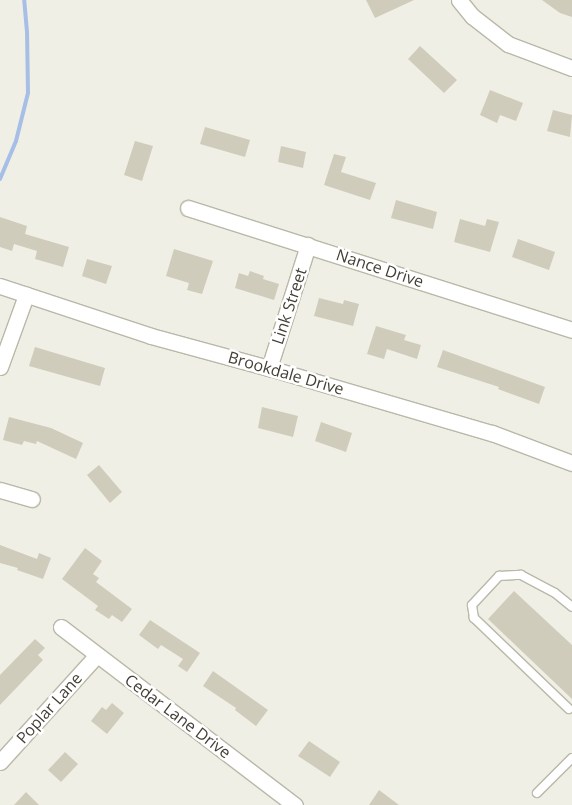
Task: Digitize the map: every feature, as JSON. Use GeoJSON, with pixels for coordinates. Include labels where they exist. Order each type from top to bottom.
{"type":"FeatureCollection","features":[{"type":"Feature","properties":{"kind":"street"},"geometry":{"type":"LineString","coordinates":[[459,0],[472,16],[508,44],[572,68]]}},
{"type":"Feature","properties":{"kind":"street","name":"Nance Drive"},"geometry":{"type":"LineString","coordinates":[[188,208],[572,330]]}},
{"type":"Feature","properties":{"kind":"street","name":"Link Street"},"geometry":{"type":"LineString","coordinates":[[269,368],[308,245]]}},
{"type":"Feature","properties":{"kind":"street","name":"Brookdale Drive"},"geometry":{"type":"LineString","coordinates":[[0,286],[151,336],[269,368],[492,433],[572,463]]}},
{"type":"Feature","properties":{"kind":"street"},"geometry":{"type":"LineString","coordinates":[[0,367],[26,295]]}},
{"type":"Feature","properties":{"kind":"street"},"geometry":{"type":"LineString","coordinates":[[0,490],[32,499]]}},
{"type":"Feature","properties":{"kind":"street","name":"Cedar Lane Drive"},"geometry":{"type":"LineString","coordinates":[[61,627],[295,805]]}},
{"type":"Feature","properties":{"kind":"street","name":"Poplar Lane"},"geometry":{"type":"LineString","coordinates":[[0,762],[97,655]]}},
{"type":"Feature","properties":{"kind":"lane"},"geometry":{"type":"LineString","coordinates":[[569,709],[474,618],[472,605],[498,576],[521,576],[555,593],[572,607]]}},
{"type":"Feature","properties":{"kind":"lane"},"geometry":{"type":"LineString","coordinates":[[538,793],[572,758]]}},
{"type":"Feature","properties":{"kind":"building"},"geometry":{"type":"Polygon","coordinates":[[[366,0],[414,0],[375,18],[366,0]]]}},
{"type":"Feature","properties":{"kind":"building"},"geometry":{"type":"Polygon","coordinates":[[[542,0],[572,0],[572,17],[560,13],[542,0]]]}},
{"type":"Feature","properties":{"kind":"building"},"geometry":{"type":"Polygon","coordinates":[[[420,46],[457,80],[444,93],[408,59],[420,46]]]}},
{"type":"Feature","properties":{"kind":"building"},"geometry":{"type":"Polygon","coordinates":[[[490,90],[523,103],[516,121],[500,115],[497,123],[480,115],[490,90]]]}},
{"type":"Feature","properties":{"kind":"building"},"geometry":{"type":"Polygon","coordinates":[[[553,110],[572,115],[570,137],[547,131],[553,110]]]}},
{"type":"Feature","properties":{"kind":"building"},"geometry":{"type":"Polygon","coordinates":[[[205,127],[250,140],[245,157],[200,144],[205,127]]]}},
{"type":"Feature","properties":{"kind":"building"},"geometry":{"type":"Polygon","coordinates":[[[135,141],[153,146],[142,181],[124,175],[135,141]]]}},
{"type":"Feature","properties":{"kind":"building"},"geometry":{"type":"Polygon","coordinates":[[[281,146],[306,152],[303,168],[278,162],[281,146]]]}},
{"type":"Feature","properties":{"kind":"building"},"geometry":{"type":"Polygon","coordinates":[[[334,154],[346,157],[341,172],[376,183],[370,200],[324,185],[334,154]]]}},
{"type":"Feature","properties":{"kind":"building"},"geometry":{"type":"Polygon","coordinates":[[[396,200],[437,212],[433,229],[391,218],[396,200]]]}},
{"type":"Feature","properties":{"kind":"building"},"geometry":{"type":"Polygon","coordinates":[[[0,217],[27,226],[25,234],[69,247],[63,267],[35,259],[37,251],[14,244],[12,251],[0,247],[0,217]]]}},
{"type":"Feature","properties":{"kind":"building"},"geometry":{"type":"Polygon","coordinates":[[[460,219],[485,226],[487,219],[499,222],[490,252],[454,242],[460,219]]]}},
{"type":"Feature","properties":{"kind":"building"},"geometry":{"type":"Polygon","coordinates":[[[518,239],[555,252],[549,270],[512,257],[518,239]]]}},
{"type":"Feature","properties":{"kind":"building"},"geometry":{"type":"Polygon","coordinates":[[[174,249],[213,261],[202,294],[187,290],[189,283],[166,276],[174,249]]]}},
{"type":"Feature","properties":{"kind":"building"},"geometry":{"type":"Polygon","coordinates":[[[87,259],[112,266],[106,284],[82,276],[87,259]]]}},
{"type":"Feature","properties":{"kind":"building"},"geometry":{"type":"Polygon","coordinates":[[[250,271],[264,276],[263,279],[279,284],[274,300],[235,288],[239,273],[248,276],[250,271]]]}},
{"type":"Feature","properties":{"kind":"building"},"geometry":{"type":"Polygon","coordinates":[[[319,298],[343,304],[344,300],[359,304],[353,326],[314,316],[319,298]]]}},
{"type":"Feature","properties":{"kind":"building"},"geometry":{"type":"Polygon","coordinates":[[[376,326],[406,335],[404,340],[421,345],[417,359],[387,349],[384,359],[367,354],[376,326]]]}},
{"type":"Feature","properties":{"kind":"building"},"geometry":{"type":"Polygon","coordinates":[[[35,347],[105,368],[100,386],[29,366],[35,347]]]}},
{"type":"Feature","properties":{"kind":"building"},"geometry":{"type":"Polygon","coordinates":[[[443,350],[545,387],[539,404],[498,389],[499,387],[437,367],[443,350]]]}},
{"type":"Feature","properties":{"kind":"building"},"geometry":{"type":"Polygon","coordinates":[[[262,407],[298,416],[293,437],[258,428],[262,407]]]}},
{"type":"Feature","properties":{"kind":"building"},"geometry":{"type":"Polygon","coordinates":[[[9,417],[51,428],[83,443],[76,459],[37,441],[36,444],[24,441],[22,445],[3,440],[9,417]]]}},
{"type":"Feature","properties":{"kind":"building"},"geometry":{"type":"Polygon","coordinates":[[[321,422],[352,433],[346,452],[315,441],[321,422]]]}},
{"type":"Feature","properties":{"kind":"building"},"geometry":{"type":"Polygon","coordinates":[[[99,465],[122,492],[110,503],[87,475],[99,465]]]}},
{"type":"Feature","properties":{"kind":"building"},"geometry":{"type":"Polygon","coordinates":[[[0,545],[37,559],[39,553],[51,558],[43,579],[17,570],[18,568],[0,563],[0,545]]]}},
{"type":"Feature","properties":{"kind":"building"},"geometry":{"type":"Polygon","coordinates":[[[85,548],[102,561],[93,574],[99,578],[96,582],[132,609],[122,622],[112,615],[109,619],[95,610],[98,606],[62,579],[85,548]]]}},
{"type":"Feature","properties":{"kind":"building"},"geometry":{"type":"Polygon","coordinates":[[[514,591],[572,645],[572,699],[488,619],[514,591]]]}},
{"type":"Feature","properties":{"kind":"building"},"geometry":{"type":"Polygon","coordinates":[[[150,620],[200,653],[187,672],[178,666],[183,659],[161,645],[158,649],[139,635],[150,620]]]}},
{"type":"Feature","properties":{"kind":"building"},"geometry":{"type":"Polygon","coordinates":[[[35,639],[45,648],[38,655],[43,660],[0,705],[0,675],[35,639]]]}},
{"type":"Feature","properties":{"kind":"building"},"geometry":{"type":"Polygon","coordinates":[[[213,671],[268,710],[256,726],[235,710],[236,708],[203,686],[213,671]]]}},
{"type":"Feature","properties":{"kind":"building"},"geometry":{"type":"Polygon","coordinates":[[[112,703],[124,713],[107,734],[91,721],[102,707],[106,710],[112,703]]]}},
{"type":"Feature","properties":{"kind":"building"},"geometry":{"type":"Polygon","coordinates":[[[309,741],[340,762],[330,777],[298,756],[309,741]]]}},
{"type":"Feature","properties":{"kind":"building"},"geometry":{"type":"Polygon","coordinates":[[[65,752],[78,764],[61,782],[48,770],[65,752]]]}},
{"type":"Feature","properties":{"kind":"building"},"geometry":{"type":"Polygon","coordinates":[[[379,790],[399,805],[369,805],[379,790]]]}},
{"type":"Feature","properties":{"kind":"building"},"geometry":{"type":"Polygon","coordinates":[[[26,792],[39,805],[14,805],[26,792]]]}},
{"type":"Feature","properties":{"kind":"waterway"},"geometry":{"type":"LineString","coordinates":[[0,179],[16,141],[28,93],[27,32],[24,0]]}}]}
